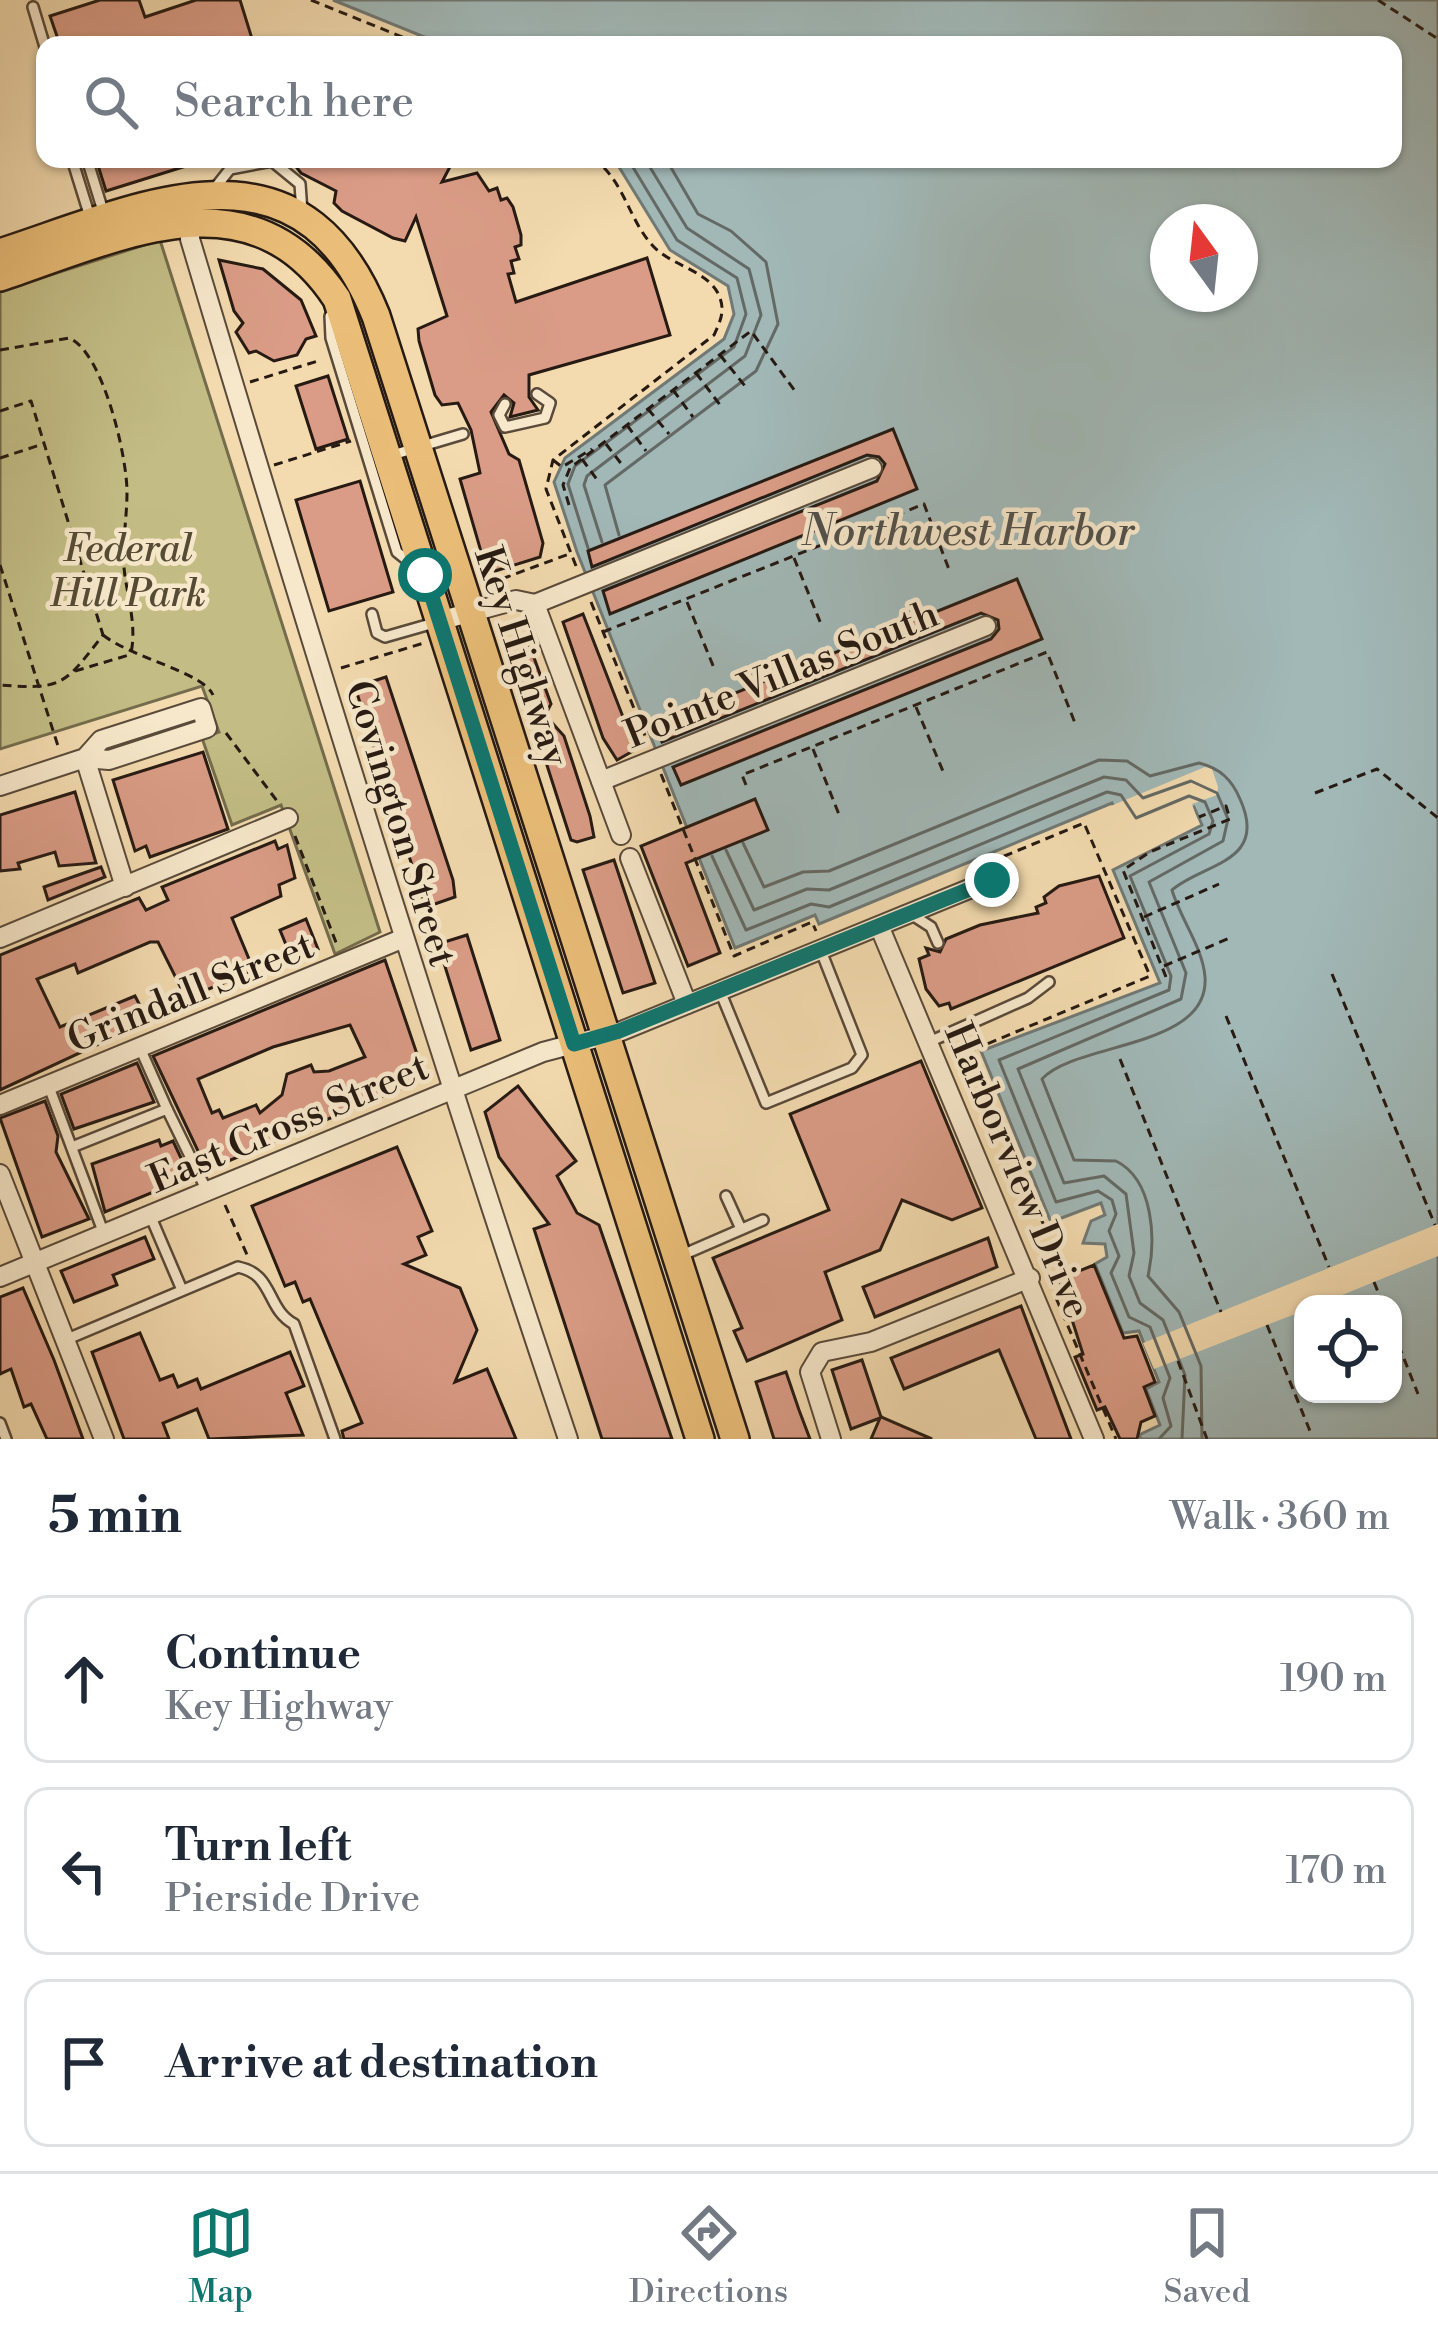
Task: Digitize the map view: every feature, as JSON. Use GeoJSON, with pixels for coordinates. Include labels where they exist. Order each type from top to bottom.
{"type":"FeatureCollection","features":[{"type":"Feature","properties":{"kind":"main road","name":"Key Highway"},"geometry":{"type":"LineString","coordinates":[[0,277],[177,197],[211,194],[268,202],[300,217],[347,257],[363,284],[473,600],[603,1036],[735,1439]]}},
{"type":"Feature","properties":{"kind":"main road","name":"Key Highway"},"geometry":{"type":"LineString","coordinates":[[0,253],[101,232],[190,221],[257,230],[304,259],[329,286],[350,326],[425,575],[432,632],[574,1044],[700,1439]]}},
{"type":"Feature","properties":{"kind":"street","name":"Covington Street"},"geometry":{"type":"LineString","coordinates":[[190,221],[190,239],[258,471],[451,1090],[568,1439]]}},
{"type":"Feature","properties":{"kind":"street"},"geometry":{"type":"LineString","coordinates":[[432,632],[473,600],[535,604],[872,469]]}},
{"type":"Feature","properties":{"kind":"street"},"geometry":{"type":"LineString","coordinates":[[535,604],[621,835]]}},
{"type":"Feature","properties":{"kind":"street","name":"Pointe Villas South"},"geometry":{"type":"LineString","coordinates":[[602,781],[986,626]]}},
{"type":"Feature","properties":{"kind":"street"},"geometry":{"type":"LineString","coordinates":[[0,786],[85,758],[109,760],[207,728],[201,708],[101,740],[85,758]]}},
{"type":"Feature","properties":{"kind":"street"},"geometry":{"type":"LineString","coordinates":[[85,758],[125,886]]}},
{"type":"Feature","properties":{"kind":"street"},"geometry":{"type":"LineString","coordinates":[[0,938],[288,818]]}},
{"type":"Feature","properties":{"kind":"street"},"geometry":{"type":"LineString","coordinates":[[630,858],[687,1004]]}},
{"type":"Feature","properties":{"kind":"street","name":"East Cross Street"},"geometry":{"type":"LineString","coordinates":[[0,1276],[451,1090],[720,992],[819,942],[880,928],[992,880],[1006,889]]}},
{"type":"Feature","properties":{"kind":"street","name":"Harborview Drive"},"geometry":{"type":"LineString","coordinates":[[880,928],[939,1041],[1039,1280],[1094,1439]]}},
{"type":"Feature","properties":{"kind":"street","name":"Grindall Street"},"geometry":{"type":"LineString","coordinates":[[0,1105],[404,938]]}},
{"type":"Feature","properties":{"kind":"street"},"geometry":{"type":"LineString","coordinates":[[0,1174],[104,1439]]}},
{"type":"Feature","properties":{"kind":"street"},"geometry":{"type":"LineString","coordinates":[[831,1439],[810,1372],[822,1352],[871,1342],[1039,1280]]}},
{"type":"Feature","properties":{"kind":"lane"},"geometry":{"type":"LineString","coordinates":[[33,8],[42,36]]}},
{"type":"Feature","properties":{"kind":"lane"},"geometry":{"type":"LineString","coordinates":[[76,168],[101,232]]}},
{"type":"Feature","properties":{"kind":"lane"},"geometry":{"type":"LineString","coordinates":[[89,168],[101,232]]}},
{"type":"Feature","properties":{"kind":"lane"},"geometry":{"type":"LineString","coordinates":[[211,194],[235,168]]}},
{"type":"Feature","properties":{"kind":"lane"},"geometry":{"type":"LineString","coordinates":[[281,168],[300,184],[305,201],[300,217]]}},
{"type":"Feature","properties":{"kind":"lane"},"geometry":{"type":"LineString","coordinates":[[329,286],[332,338],[397,552],[425,575]]}},
{"type":"Feature","properties":{"kind":"lane"},"geometry":{"type":"LineString","coordinates":[[505,404],[499,415],[506,427],[544,418],[550,403],[537,394]]}},
{"type":"Feature","properties":{"kind":"lane"},"geometry":{"type":"LineString","coordinates":[[389,456],[464,434]]}},
{"type":"Feature","properties":{"kind":"lane"},"geometry":{"type":"LineString","coordinates":[[372,614],[377,633],[385,637],[432,632]]}},
{"type":"Feature","properties":{"kind":"lane"},"geometry":{"type":"LineString","coordinates":[[909,915],[922,918],[938,943]]}},
{"type":"Feature","properties":{"kind":"lane"},"geometry":{"type":"LineString","coordinates":[[720,992],[766,1103],[851,1068],[862,1055],[819,942]]}},
{"type":"Feature","properties":{"kind":"lane"},"geometry":{"type":"LineString","coordinates":[[939,1041],[1028,998],[1049,982]]}},
{"type":"Feature","properties":{"kind":"lane"},"geometry":{"type":"LineString","coordinates":[[140,1047],[212,1189]]}},
{"type":"Feature","properties":{"kind":"lane"},"geometry":{"type":"LineString","coordinates":[[48,1085],[104,1234]]}},
{"type":"Feature","properties":{"kind":"lane"},"geometry":{"type":"LineString","coordinates":[[72,1147],[167,1108]]}},
{"type":"Feature","properties":{"kind":"lane"},"geometry":{"type":"LineString","coordinates":[[726,1196],[741,1229]]}},
{"type":"Feature","properties":{"kind":"lane"},"geometry":{"type":"LineString","coordinates":[[150,1215],[182,1290]]}},
{"type":"Feature","properties":{"kind":"lane"},"geometry":{"type":"LineString","coordinates":[[676,1258],[763,1220]]}},
{"type":"Feature","properties":{"kind":"lane"},"geometry":{"type":"LineString","coordinates":[[65,1340],[238,1268],[254,1270],[267,1282],[281,1317],[294,1324],[335,1439]]}},
{"type":"Feature","properties":{"kind":"lane"},"geometry":{"type":"LineString","coordinates":[[0,1423],[6,1439]]}},
{"type":"Feature","properties":{"kind":"path"},"geometry":{"type":"LineString","coordinates":[[311,0],[400,36]]}},
{"type":"Feature","properties":{"kind":"path"},"geometry":{"type":"LineString","coordinates":[[1378,0],[1438,39]]}},
{"type":"Feature","properties":{"kind":"path"},"geometry":{"type":"LineString","coordinates":[[606,168],[650,243],[673,263],[704,278],[719,295],[722,318],[714,334],[553,460],[546,489],[734,956],[812,922],[819,942]]}},
{"type":"Feature","properties":{"kind":"path"},"geometry":{"type":"LineString","coordinates":[[569,505],[563,485],[570,468],[751,332],[795,391]]}},
{"type":"Feature","properties":{"kind":"path"},"geometry":{"type":"LineString","coordinates":[[0,350],[69,338],[88,351],[99,374],[126,477],[124,556],[134,629],[130,655]]}},
{"type":"Feature","properties":{"kind":"path"},"geometry":{"type":"LineString","coordinates":[[720,354],[745,386]]}},
{"type":"Feature","properties":{"kind":"path"},"geometry":{"type":"LineString","coordinates":[[235,387],[328,357]]}},
{"type":"Feature","properties":{"kind":"path"},"geometry":{"type":"LineString","coordinates":[[696,373],[721,405]]}},
{"type":"Feature","properties":{"kind":"path"},"geometry":{"type":"LineString","coordinates":[[674,390],[693,417]]}},
{"type":"Feature","properties":{"kind":"path"},"geometry":{"type":"LineString","coordinates":[[0,411],[31,401],[103,635],[130,655],[210,687]]}},
{"type":"Feature","properties":{"kind":"path"},"geometry":{"type":"LineString","coordinates":[[648,409],[669,434]]}},
{"type":"Feature","properties":{"kind":"path"},"geometry":{"type":"LineString","coordinates":[[627,425],[646,451]]}},
{"type":"Feature","properties":{"kind":"path"},"geometry":{"type":"LineString","coordinates":[[258,471],[353,441]]}},
{"type":"Feature","properties":{"kind":"path"},"geometry":{"type":"LineString","coordinates":[[604,442],[623,466]]}},
{"type":"Feature","properties":{"kind":"path"},"geometry":{"type":"LineString","coordinates":[[0,458],[44,444]]}},
{"type":"Feature","properties":{"kind":"path"},"geometry":{"type":"LineString","coordinates":[[553,460],[562,467],[590,446],[593,451]]}},
{"type":"Feature","properties":{"kind":"path"},"geometry":{"type":"LineString","coordinates":[[582,459],[598,481]]}},
{"type":"Feature","properties":{"kind":"path"},"geometry":{"type":"LineString","coordinates":[[603,632],[924,504],[950,572]]}},
{"type":"Feature","properties":{"kind":"path"},"geometry":{"type":"LineString","coordinates":[[473,600],[571,553]]}},
{"type":"Feature","properties":{"kind":"path"},"geometry":{"type":"LineString","coordinates":[[794,557],[821,624]]}},
{"type":"Feature","properties":{"kind":"path"},"geometry":{"type":"LineString","coordinates":[[0,565],[64,766]]}},
{"type":"Feature","properties":{"kind":"path"},"geometry":{"type":"LineString","coordinates":[[686,600],[714,668]]}},
{"type":"Feature","properties":{"kind":"path"},"geometry":{"type":"LineString","coordinates":[[334,670],[432,632]]}},
{"type":"Feature","properties":{"kind":"path"},"geometry":{"type":"LineString","coordinates":[[73,672],[103,635]]}},
{"type":"Feature","properties":{"kind":"path"},"geometry":{"type":"LineString","coordinates":[[746,785],[742,775],[1047,652],[1075,723]]}},
{"type":"Feature","properties":{"kind":"path"},"geometry":{"type":"LineString","coordinates":[[0,685],[41,690],[73,672],[130,655]]}},
{"type":"Feature","properties":{"kind":"path"},"geometry":{"type":"LineString","coordinates":[[915,705],[945,776]]}},
{"type":"Feature","properties":{"kind":"path"},"geometry":{"type":"LineString","coordinates":[[812,747],[840,818]]}},
{"type":"Feature","properties":{"kind":"path"},"geometry":{"type":"LineString","coordinates":[[1316,793],[1376,769],[1438,818]]}},
{"type":"Feature","properties":{"kind":"path"},"geometry":{"type":"LineString","coordinates":[[1166,977],[1123,870],[1150,852],[1230,818],[1226,806],[1199,817]]}},
{"type":"Feature","properties":{"kind":"path"},"geometry":{"type":"LineString","coordinates":[[939,1041],[959,1052],[970,1051],[1150,976],[1084,823],[976,868]]}},
{"type":"Feature","properties":{"kind":"path"},"geometry":{"type":"LineString","coordinates":[[1142,918],[1219,884]]}},
{"type":"Feature","properties":{"kind":"path"},"geometry":{"type":"LineString","coordinates":[[1162,967],[1232,937]]}},
{"type":"Feature","properties":{"kind":"path"},"geometry":{"type":"LineString","coordinates":[[1332,974],[1435,1225]]}},
{"type":"Feature","properties":{"kind":"path"},"geometry":{"type":"LineString","coordinates":[[1226,1016],[1329,1268]]}},
{"type":"Feature","properties":{"kind":"path"},"geometry":{"type":"LineString","coordinates":[[970,1051],[1045,1228],[1027,1236],[1034,1250]]}},
{"type":"Feature","properties":{"kind":"path"},"geometry":{"type":"LineString","coordinates":[[1120,1058],[1221,1312]]}},
{"type":"Feature","properties":{"kind":"path"},"geometry":{"type":"LineString","coordinates":[[1019,1189],[1027,1186]]}},
{"type":"Feature","properties":{"kind":"path"},"geometry":{"type":"LineString","coordinates":[[212,1189],[246,1253]]}},
{"type":"Feature","properties":{"kind":"path"},"geometry":{"type":"LineString","coordinates":[[1039,1280],[1116,1439]]}},
{"type":"Feature","properties":{"kind":"path"},"geometry":{"type":"LineString","coordinates":[[1374,1282],[1379,1295]]}},
{"type":"Feature","properties":{"kind":"path"},"geometry":{"type":"LineString","coordinates":[[1267,1325],[1312,1436]]}},
{"type":"Feature","properties":{"kind":"path"},"geometry":{"type":"LineString","coordinates":[[1402,1353],[1418,1394]]}},
{"type":"Feature","properties":{"kind":"path"},"geometry":{"type":"LineString","coordinates":[[1178,1361],[1207,1439]]}},
{"type":"Feature","properties":{"kind":"green space","name":"Federal Hill Park"},"geometry":{"type":"Polygon","coordinates":[[[160,240],[380,932],[335,954],[281,805],[232,825],[202,738],[219,732],[202,686],[0,749],[0,291],[160,240]]]}},
{"type":"Feature","properties":{"kind":"water","name":"Northwest Harbor"},"geometry":{"type":"Polygon","coordinates":[[[333,0],[1438,0],[1438,1439],[1141,1439],[1139,1435],[1160,1425],[1146,1389],[1159,1382],[1139,1331],[1123,1333],[1095,1264],[1107,1257],[1105,1244],[1083,1243],[1091,1221],[1105,1215],[1101,1203],[1051,1222],[981,1051],[1160,983],[1113,870],[1202,825],[1194,807],[1128,836],[1112,803],[819,924],[815,915],[735,948],[577,552],[554,482],[565,458],[724,339],[734,314],[728,286],[670,250],[620,168],[1402,168],[1402,36],[422,36],[333,0]]]}},
{"type":"Feature","properties":{"kind":"pier"},"geometry":{"type":"Polygon","coordinates":[[[1205,767],[1212,769],[1217,795],[1192,804],[1198,823],[1109,869],[1193,819],[1191,815],[1128,842],[1110,810],[1084,817],[1205,767]]]}},
{"type":"Feature","properties":{"kind":"pier"},"geometry":{"type":"Polygon","coordinates":[[[1438,1224],[1438,1256],[1342,1295],[1294,1295],[1294,1315],[1154,1369],[1143,1343],[1438,1224]]]}},
{"type":"Feature","properties":{"kind":"building"},"geometry":{"type":"Polygon","coordinates":[[[100,0],[139,0],[145,17],[196,0],[240,0],[251,36],[57,36],[50,16],[100,0]]]}},
{"type":"Feature","properties":{"kind":"building"},"geometry":{"type":"Polygon","coordinates":[[[99,168],[180,168],[106,191],[99,168]]]}},
{"type":"Feature","properties":{"kind":"building"},"geometry":{"type":"Polygon","coordinates":[[[297,168],[449,168],[442,182],[477,173],[489,191],[497,188],[501,200],[507,198],[513,207],[521,245],[515,247],[519,259],[511,261],[514,273],[508,274],[516,302],[647,258],[670,335],[529,375],[529,397],[538,410],[510,417],[514,403],[504,395],[491,412],[509,454],[519,460],[543,543],[540,557],[495,571],[484,562],[460,479],[480,473],[471,430],[458,403],[442,405],[435,395],[419,341],[418,329],[447,316],[416,217],[405,241],[393,238],[342,211],[334,203],[336,191],[297,168]]]}},
{"type":"Feature","properties":{"kind":"building"},"geometry":{"type":"Polygon","coordinates":[[[219,260],[263,269],[301,300],[316,336],[306,339],[297,355],[274,361],[256,351],[249,353],[236,332],[243,323],[234,311],[219,260]]]}},
{"type":"Feature","properties":{"kind":"building"},"geometry":{"type":"Polygon","coordinates":[[[328,376],[348,439],[316,449],[296,386],[328,376]]]}},
{"type":"Feature","properties":{"kind":"building"},"geometry":{"type":"Polygon","coordinates":[[[893,429],[917,489],[610,614],[603,591],[877,481],[885,464],[867,455],[592,567],[588,551],[893,429]]]}},
{"type":"Feature","properties":{"kind":"building"},"geometry":{"type":"Polygon","coordinates":[[[360,481],[393,592],[329,611],[296,500],[360,481]]]}},
{"type":"Feature","properties":{"kind":"building"},"geometry":{"type":"Polygon","coordinates":[[[1017,579],[1042,639],[681,785],[673,767],[991,639],[999,629],[998,620],[981,613],[662,742],[656,725],[1017,579]]]}},
{"type":"Feature","properties":{"kind":"building"},"geometry":{"type":"Polygon","coordinates":[[[583,614],[632,740],[633,751],[617,760],[603,738],[563,622],[583,614]]]}},
{"type":"Feature","properties":{"kind":"building"},"geometry":{"type":"Polygon","coordinates":[[[526,636],[551,704],[545,715],[564,736],[590,816],[594,837],[577,842],[571,840],[535,728],[541,716],[528,710],[505,643],[526,636]]]}},
{"type":"Feature","properties":{"kind":"building"},"geometry":{"type":"Polygon","coordinates":[[[386,677],[453,880],[455,897],[432,905],[425,906],[355,687],[386,677]]]}},
{"type":"Feature","properties":{"kind":"building"},"geometry":{"type":"Polygon","coordinates":[[[203,752],[228,829],[150,857],[146,846],[135,851],[113,780],[203,752]]]}},
{"type":"Feature","properties":{"kind":"building"},"geometry":{"type":"Polygon","coordinates":[[[75,792],[96,863],[59,866],[55,852],[18,863],[20,869],[0,871],[0,815],[75,792]]]}},
{"type":"Feature","properties":{"kind":"building"},"geometry":{"type":"Polygon","coordinates":[[[755,799],[768,830],[686,863],[720,953],[688,966],[641,846],[755,799]]]}},
{"type":"Feature","properties":{"kind":"building"},"geometry":{"type":"Polygon","coordinates":[[[275,841],[278,849],[287,845],[295,878],[279,885],[281,896],[232,918],[254,971],[186,998],[158,942],[150,942],[78,973],[75,964],[37,979],[60,1027],[135,996],[148,1021],[0,1090],[0,955],[139,898],[146,910],[168,900],[162,887],[275,841]]]}},
{"type":"Feature","properties":{"kind":"building"},"geometry":{"type":"Polygon","coordinates":[[[614,860],[655,983],[623,993],[583,870],[614,860]]]}},
{"type":"Feature","properties":{"kind":"building"},"geometry":{"type":"Polygon","coordinates":[[[101,867],[105,877],[48,900],[44,887],[101,867]]]}},
{"type":"Feature","properties":{"kind":"building"},"geometry":{"type":"Polygon","coordinates":[[[1099,876],[1124,938],[951,1009],[949,1003],[939,1006],[926,989],[919,959],[929,955],[926,948],[940,952],[946,939],[980,925],[1038,913],[1036,907],[1046,903],[1044,897],[1059,886],[1099,876]]]}},
{"type":"Feature","properties":{"kind":"building"},"geometry":{"type":"Polygon","coordinates":[[[306,919],[318,949],[291,957],[280,930],[306,919]]]}},
{"type":"Feature","properties":{"kind":"building"},"geometry":{"type":"Polygon","coordinates":[[[467,935],[500,1040],[471,1050],[438,944],[467,935]]]}},
{"type":"Feature","properties":{"kind":"building"},"geometry":{"type":"Polygon","coordinates":[[[385,960],[419,1067],[406,1073],[409,1085],[207,1170],[153,1056],[385,960]],[[350,1025],[273,1047],[198,1079],[212,1113],[219,1110],[223,1118],[256,1105],[260,1113],[282,1095],[287,1074],[311,1065],[314,1072],[329,1071],[365,1057],[350,1025]]]}},
{"type":"Feature","properties":{"kind":"building"},"geometry":{"type":"Polygon","coordinates":[[[921,1061],[982,1208],[952,1220],[902,1200],[880,1250],[825,1272],[842,1320],[747,1361],[734,1331],[742,1328],[713,1258],[829,1210],[790,1114],[921,1061]]]}},
{"type":"Feature","properties":{"kind":"building"},"geometry":{"type":"Polygon","coordinates":[[[137,1063],[154,1102],[74,1129],[61,1094],[137,1063]]]}},
{"type":"Feature","properties":{"kind":"building"},"geometry":{"type":"Polygon","coordinates":[[[518,1086],[576,1161],[557,1176],[577,1213],[599,1225],[672,1439],[602,1439],[534,1229],[549,1224],[499,1157],[485,1112],[518,1086]]]}},
{"type":"Feature","properties":{"kind":"building"},"geometry":{"type":"Polygon","coordinates":[[[45,1101],[58,1136],[56,1152],[89,1219],[42,1237],[0,1118],[45,1101]]]}},
{"type":"Feature","properties":{"kind":"building"},"geometry":{"type":"Polygon","coordinates":[[[159,1140],[161,1146],[173,1141],[190,1177],[105,1212],[92,1164],[159,1140]]]}},
{"type":"Feature","properties":{"kind":"building"},"geometry":{"type":"Polygon","coordinates":[[[397,1147],[432,1231],[418,1237],[426,1255],[404,1264],[460,1288],[477,1330],[455,1382],[487,1369],[516,1439],[344,1439],[342,1431],[362,1423],[310,1299],[303,1302],[295,1282],[285,1286],[252,1206],[397,1147]]]}},
{"type":"Feature","properties":{"kind":"building"},"geometry":{"type":"Polygon","coordinates":[[[145,1237],[154,1259],[113,1275],[117,1285],[74,1302],[61,1271],[145,1237]]]}},
{"type":"Feature","properties":{"kind":"building"},"geometry":{"type":"Polygon","coordinates":[[[988,1238],[997,1267],[875,1317],[863,1287],[988,1238]]]}},
{"type":"Feature","properties":{"kind":"building"},"geometry":{"type":"Polygon","coordinates":[[[1094,1265],[1124,1338],[1137,1336],[1155,1382],[1144,1387],[1155,1416],[1141,1422],[1137,1439],[1120,1439],[1105,1407],[1097,1410],[1075,1357],[1083,1354],[1059,1279],[1094,1265]]]}},
{"type":"Feature","properties":{"kind":"building"},"geometry":{"type":"Polygon","coordinates":[[[23,1288],[83,1439],[47,1439],[31,1404],[24,1407],[11,1369],[0,1374],[0,1297],[23,1288]]]}},
{"type":"Feature","properties":{"kind":"building"},"geometry":{"type":"Polygon","coordinates":[[[1021,1306],[1071,1439],[1036,1439],[999,1350],[904,1389],[891,1358],[1021,1306]]]}},
{"type":"Feature","properties":{"kind":"building"},"geometry":{"type":"Polygon","coordinates":[[[140,1333],[160,1380],[173,1375],[178,1387],[197,1379],[201,1389],[290,1352],[304,1386],[286,1393],[303,1435],[209,1439],[197,1409],[163,1423],[169,1439],[124,1439],[92,1352],[140,1333]]]}},
{"type":"Feature","properties":{"kind":"building"},"geometry":{"type":"Polygon","coordinates":[[[862,1360],[881,1417],[932,1439],[871,1439],[880,1418],[851,1429],[832,1370],[862,1360]]]}},
{"type":"Feature","properties":{"kind":"building"},"geometry":{"type":"Polygon","coordinates":[[[786,1372],[810,1439],[774,1439],[756,1382],[786,1372]]]}},
{"type":"Feature","properties":{"kind":"route"},"geometry":{"type":"LineString","coordinates":[[425,575],[574,1044],[619,1031],[992,880]]}}]}
